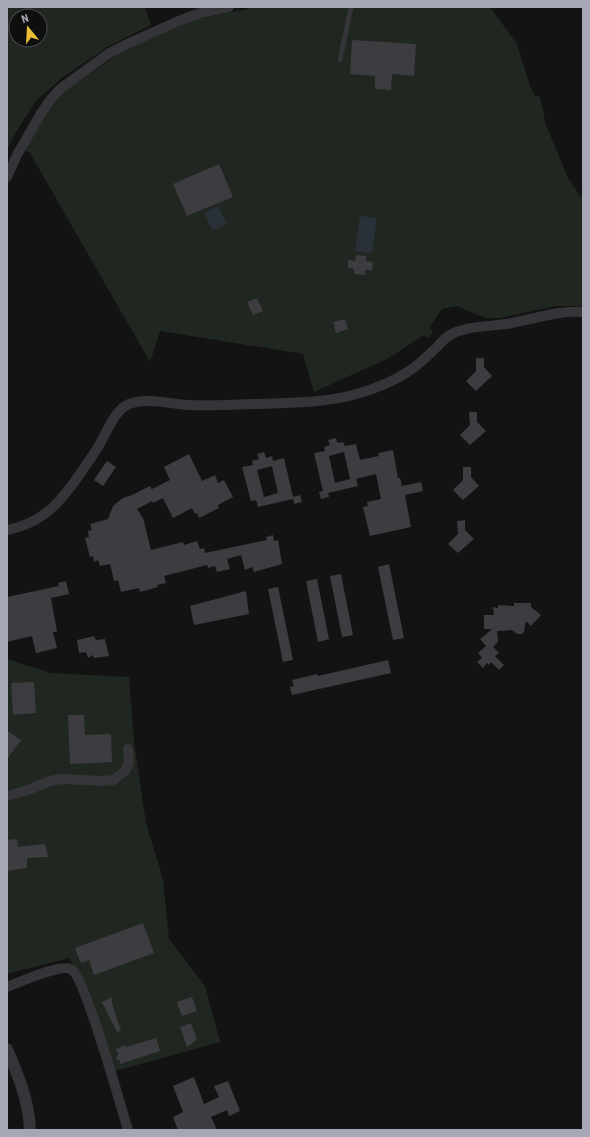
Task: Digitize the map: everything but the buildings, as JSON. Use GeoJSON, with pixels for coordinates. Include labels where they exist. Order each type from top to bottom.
{"type":"FeatureCollection","features":[{"type":"Feature","properties":{"kind":"street"},"geometry":{"type":"LineString","coordinates":[[7,177],[18,153],[40,115],[50,100],[60,89],[108,54],[127,44],[200,13],[228,7]]}},
{"type":"Feature","properties":{"kind":"street"},"geometry":{"type":"LineString","coordinates":[[7,530],[19,528],[30,523],[57,504],[69,492],[101,443],[112,421],[120,410],[128,404],[140,401],[188,405],[290,403],[325,400],[352,395],[391,381],[414,367],[447,337],[455,332],[513,323],[559,313],[574,311],[583,312]]}},
{"type":"Feature","properties":{"kind":"street"},"geometry":{"type":"LineString","coordinates":[[7,796],[17,794],[50,781],[62,779],[113,780],[120,776],[127,767],[128,749]]}},
{"type":"Feature","properties":{"kind":"street"},"geometry":{"type":"LineString","coordinates":[[7,987],[63,967],[72,970],[84,992],[128,1130]]}},
{"type":"Feature","properties":{"kind":"street"},"geometry":{"type":"LineString","coordinates":[[7,1049],[26,1097],[30,1130]]}},
{"type":"Feature","properties":{"kind":"lane"},"geometry":{"type":"LineString","coordinates":[[340,60],[351,7]]}},
{"type":"Feature","properties":{"kind":"shaded area"},"geometry":{"type":"Polygon","coordinates":[[[7,7],[145,7],[151,25],[109,46],[63,77],[36,101],[7,149],[7,7]]]}},
{"type":"Feature","properties":{"kind":"shaded area"},"geometry":{"type":"Polygon","coordinates":[[[257,7],[490,7],[517,44],[530,86],[535,96],[540,96],[546,125],[568,178],[583,200],[583,306],[555,306],[501,318],[485,318],[457,306],[442,309],[430,327],[433,331],[429,338],[422,336],[389,358],[314,392],[303,354],[160,331],[150,362],[30,153],[22,149],[60,94],[129,47],[196,19],[257,7]]]}},
{"type":"Feature","properties":{"kind":"shaded area"},"geometry":{"type":"Polygon","coordinates":[[[218,206],[227,224],[213,231],[204,213],[218,206]]]}},
{"type":"Feature","properties":{"kind":"shaded area"},"geometry":{"type":"Polygon","coordinates":[[[360,216],[377,218],[372,253],[355,251],[360,216]]]}},
{"type":"Feature","properties":{"kind":"shaded area"},"geometry":{"type":"Polygon","coordinates":[[[7,659],[51,673],[129,677],[134,741],[146,823],[163,879],[169,939],[205,986],[220,1042],[112,1072],[84,983],[69,958],[7,974],[7,659]]]}}]}
